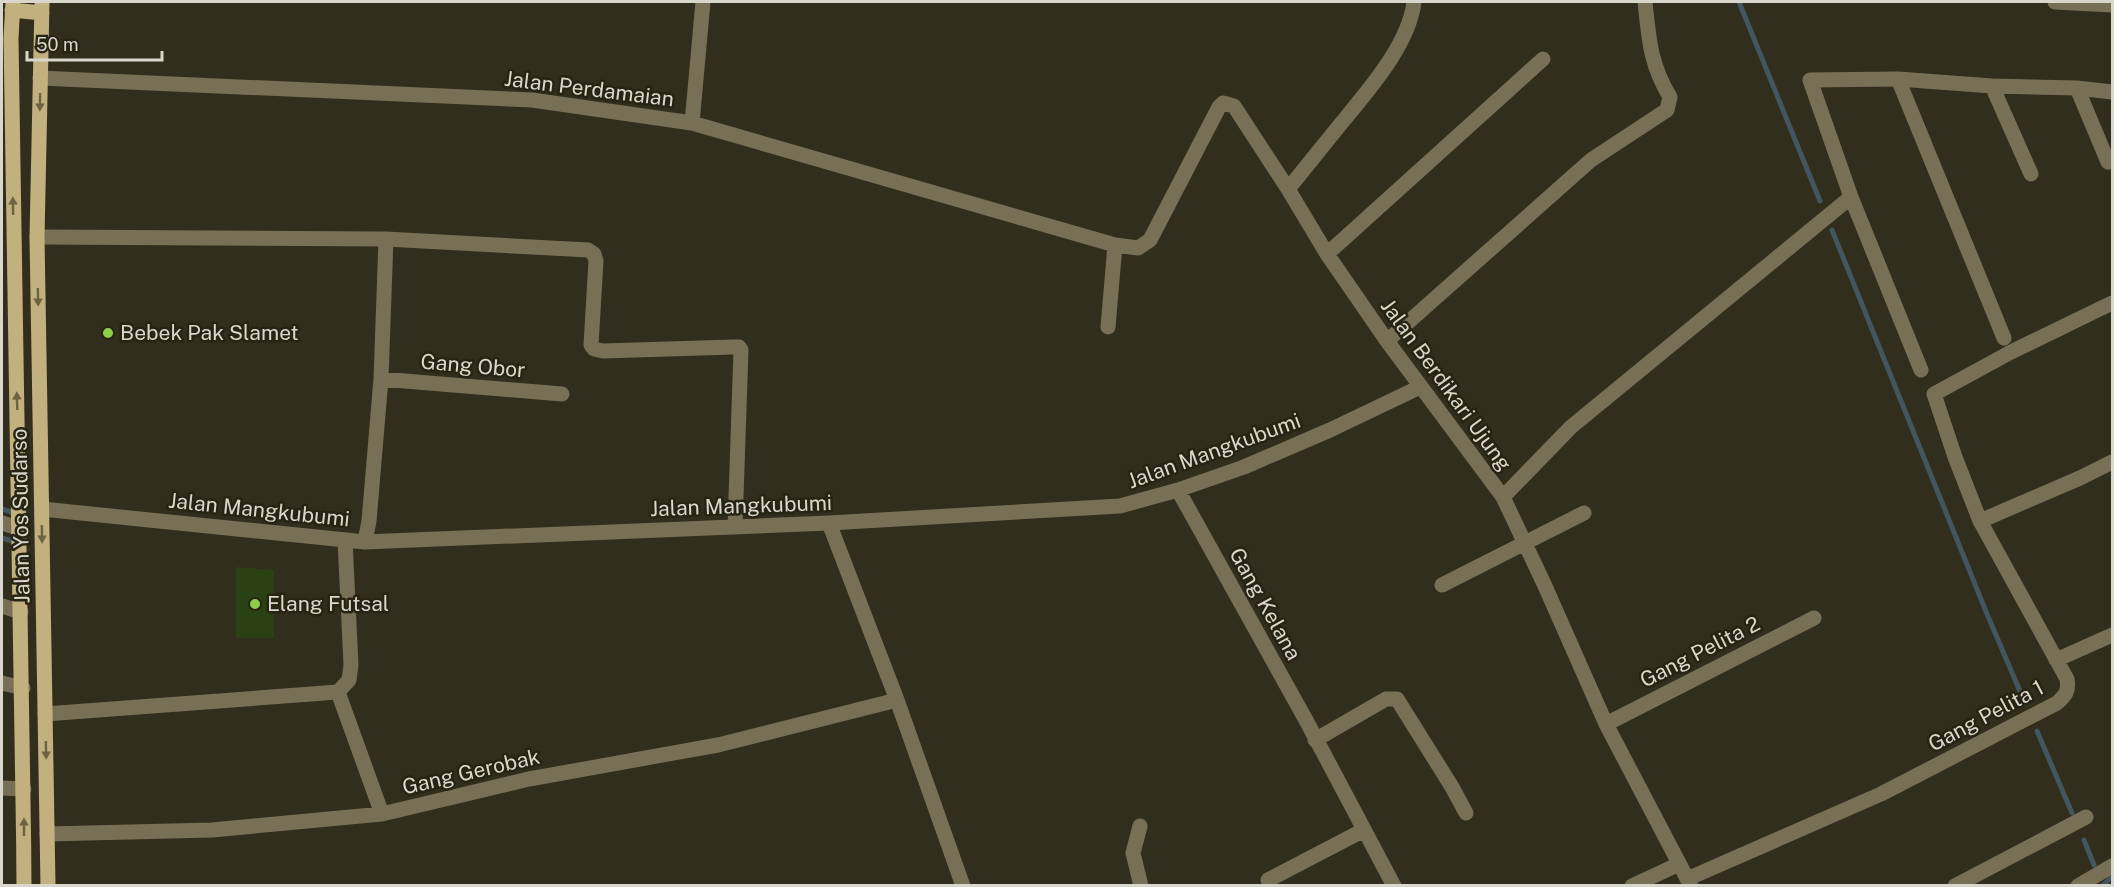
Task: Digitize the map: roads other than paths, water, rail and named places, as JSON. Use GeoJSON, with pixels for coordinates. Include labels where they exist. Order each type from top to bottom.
{"type":"FeatureCollection","features":[{"type":"Feature","properties":{"kind":"main road"},"geometry":{"type":"LineString","coordinates":[[12,6],[42,7]]}},
{"type":"Feature","properties":{"kind":"main road","name":"Jalan Yos Sudarso"},"geometry":{"type":"LineString","coordinates":[[12,6],[6,38],[8,286],[21,529],[24,885]]}},
{"type":"Feature","properties":{"kind":"main road","name":"Jalan Yos Sudarso"},"geometry":{"type":"LineString","coordinates":[[42,7],[37,237],[48,885]]}},
{"type":"Feature","properties":{"kind":"street"},"geometry":{"type":"LineString","coordinates":[[692,123],[703,2]]}},
{"type":"Feature","properties":{"kind":"street"},"geometry":{"type":"LineString","coordinates":[[1288,189],[1378,78],[1398,47],[1414,2]]}},
{"type":"Feature","properties":{"kind":"street"},"geometry":{"type":"LineString","coordinates":[[1387,341],[1591,160],[1666,110],[1670,97],[1659,80],[1651,56],[1645,2]]}},
{"type":"Feature","properties":{"kind":"street"},"geometry":{"type":"LineString","coordinates":[[2055,2],[2112,6]]}},
{"type":"Feature","properties":{"kind":"street"},"geometry":{"type":"LineString","coordinates":[[1328,254],[1543,59]]}},
{"type":"Feature","properties":{"kind":"street","name":"Jalan Perdamaian"},"geometry":{"type":"LineString","coordinates":[[40,78],[532,100],[692,123],[1115,245]]}},
{"type":"Feature","properties":{"kind":"street"},"geometry":{"type":"LineString","coordinates":[[1898,79],[2004,338]]}},
{"type":"Feature","properties":{"kind":"street"},"geometry":{"type":"LineString","coordinates":[[1922,370],[1851,197],[1810,80],[1898,79],[1992,86],[2077,88],[2112,92]]}},
{"type":"Feature","properties":{"kind":"street"},"geometry":{"type":"LineString","coordinates":[[1992,86],[2031,174]]}},
{"type":"Feature","properties":{"kind":"street"},"geometry":{"type":"LineString","coordinates":[[2077,88],[2108,162]]}},
{"type":"Feature","properties":{"kind":"street","name":"Jalan Berdikari Ujung"},"geometry":{"type":"LineString","coordinates":[[1115,245],[1138,248],[1150,240],[1219,106],[1223,103],[1234,106],[1328,254],[1387,341],[1503,497],[1606,724],[1689,882]]}},
{"type":"Feature","properties":{"kind":"street"},"geometry":{"type":"LineString","coordinates":[[1503,497],[1571,427],[1851,197]]}},
{"type":"Feature","properties":{"kind":"street"},"geometry":{"type":"LineString","coordinates":[[37,237],[386,239],[588,250],[594,254],[596,261],[591,345],[594,349],[603,351],[739,347],[741,350],[735,527]]}},
{"type":"Feature","properties":{"kind":"street"},"geometry":{"type":"LineString","coordinates":[[365,542],[369,520],[381,379],[386,239]]}},
{"type":"Feature","properties":{"kind":"street"},"geometry":{"type":"LineString","coordinates":[[1108,327],[1115,245]]}},
{"type":"Feature","properties":{"kind":"street","name":"Gang Pelita 1"},"geometry":{"type":"LineString","coordinates":[[1689,882],[1881,794],[2057,703],[2067,695],[2067,679],[1980,521],[1934,394],[2011,352],[2112,303]]}},
{"type":"Feature","properties":{"kind":"street","name":"Gang Obor"},"geometry":{"type":"LineString","coordinates":[[381,379],[562,394]]}},
{"type":"Feature","properties":{"kind":"street","name":"Jalan Mangkubumi"},"geometry":{"type":"LineString","coordinates":[[42,509],[365,542],[829,524],[1120,506],[1178,490],[1244,467],[1330,430],[1420,387]]}},
{"type":"Feature","properties":{"kind":"street"},"geometry":{"type":"LineString","coordinates":[[1980,521],[2112,462]]}},
{"type":"Feature","properties":{"kind":"street","name":"Gang Kelana"},"geometry":{"type":"LineString","coordinates":[[1178,490],[1394,885]]}},
{"type":"Feature","properties":{"kind":"street"},"geometry":{"type":"LineString","coordinates":[[1442,585],[1584,513]]}},
{"type":"Feature","properties":{"kind":"street"},"geometry":{"type":"LineString","coordinates":[[2,524],[21,529]]}},
{"type":"Feature","properties":{"kind":"street"},"geometry":{"type":"LineString","coordinates":[[829,524],[897,700],[963,885]]}},
{"type":"Feature","properties":{"kind":"street"},"geometry":{"type":"LineString","coordinates":[[45,714],[338,692],[349,680],[351,665],[345,540]]}},
{"type":"Feature","properties":{"kind":"street"},"geometry":{"type":"LineString","coordinates":[[2,606],[21,612]]}},
{"type":"Feature","properties":{"kind":"street","name":"Gang Pelita 2"},"geometry":{"type":"LineString","coordinates":[[1606,724],[1814,618]]}},
{"type":"Feature","properties":{"kind":"street"},"geometry":{"type":"LineString","coordinates":[[2056,660],[2112,635]]}},
{"type":"Feature","properties":{"kind":"street"},"geometry":{"type":"LineString","coordinates":[[2,683],[23,688]]}},
{"type":"Feature","properties":{"kind":"street"},"geometry":{"type":"LineString","coordinates":[[338,692],[382,814]]}},
{"type":"Feature","properties":{"kind":"street"},"geometry":{"type":"LineString","coordinates":[[1315,740],[1386,699],[1397,699],[1466,813]]}},
{"type":"Feature","properties":{"kind":"street","name":"Gang Gerobak"},"geometry":{"type":"LineString","coordinates":[[47,834],[212,830],[382,814],[529,779],[718,745],[897,700]]}},
{"type":"Feature","properties":{"kind":"street"},"geometry":{"type":"LineString","coordinates":[[2,788],[24,789]]}},
{"type":"Feature","properties":{"kind":"street"},"geometry":{"type":"LineString","coordinates":[[1955,885],[2086,817]]}},
{"type":"Feature","properties":{"kind":"street"},"geometry":{"type":"LineString","coordinates":[[1140,826],[1133,853],[1141,885]]}},
{"type":"Feature","properties":{"kind":"street"},"geometry":{"type":"LineString","coordinates":[[1268,880],[1364,830]]}},
{"type":"Feature","properties":{"kind":"street"},"geometry":{"type":"LineString","coordinates":[[1632,885],[1679,864]]}},
{"type":"Feature","properties":{"kind":"street"},"geometry":{"type":"LineString","coordinates":[[2078,885],[2112,866]]}},
{"type":"Feature","properties":{"kind":"waterway"},"geometry":{"type":"LineString","coordinates":[[1739,2],[1820,201]]}},
{"type":"Feature","properties":{"kind":"waterway"},"geometry":{"type":"LineString","coordinates":[[1832,230],[2025,703]]}},
{"type":"Feature","properties":{"kind":"waterway"},"geometry":{"type":"LineString","coordinates":[[2,509],[17,514]]}},
{"type":"Feature","properties":{"kind":"waterway"},"geometry":{"type":"LineString","coordinates":[[2,538],[16,542]]}},
{"type":"Feature","properties":{"kind":"waterway"},"geometry":{"type":"LineString","coordinates":[[2037,731],[2072,813]]}},
{"type":"Feature","properties":{"kind":"waterway"},"geometry":{"type":"LineString","coordinates":[[2084,840],[2094,865]]}},
{"type":"Feature","properties":{"kind":"waterway"},"geometry":{"type":"LineString","coordinates":[[2103,885],[2112,877]]}},
{"type":"Feature","properties":{"kind":"place","name":"Bebek Pak Slamet"},"geometry":{"type":"Point","coordinates":[108,333]}},
{"type":"Feature","properties":{"kind":"place","name":"Elang Futsal"},"geometry":{"type":"Point","coordinates":[255,604]}}]}
